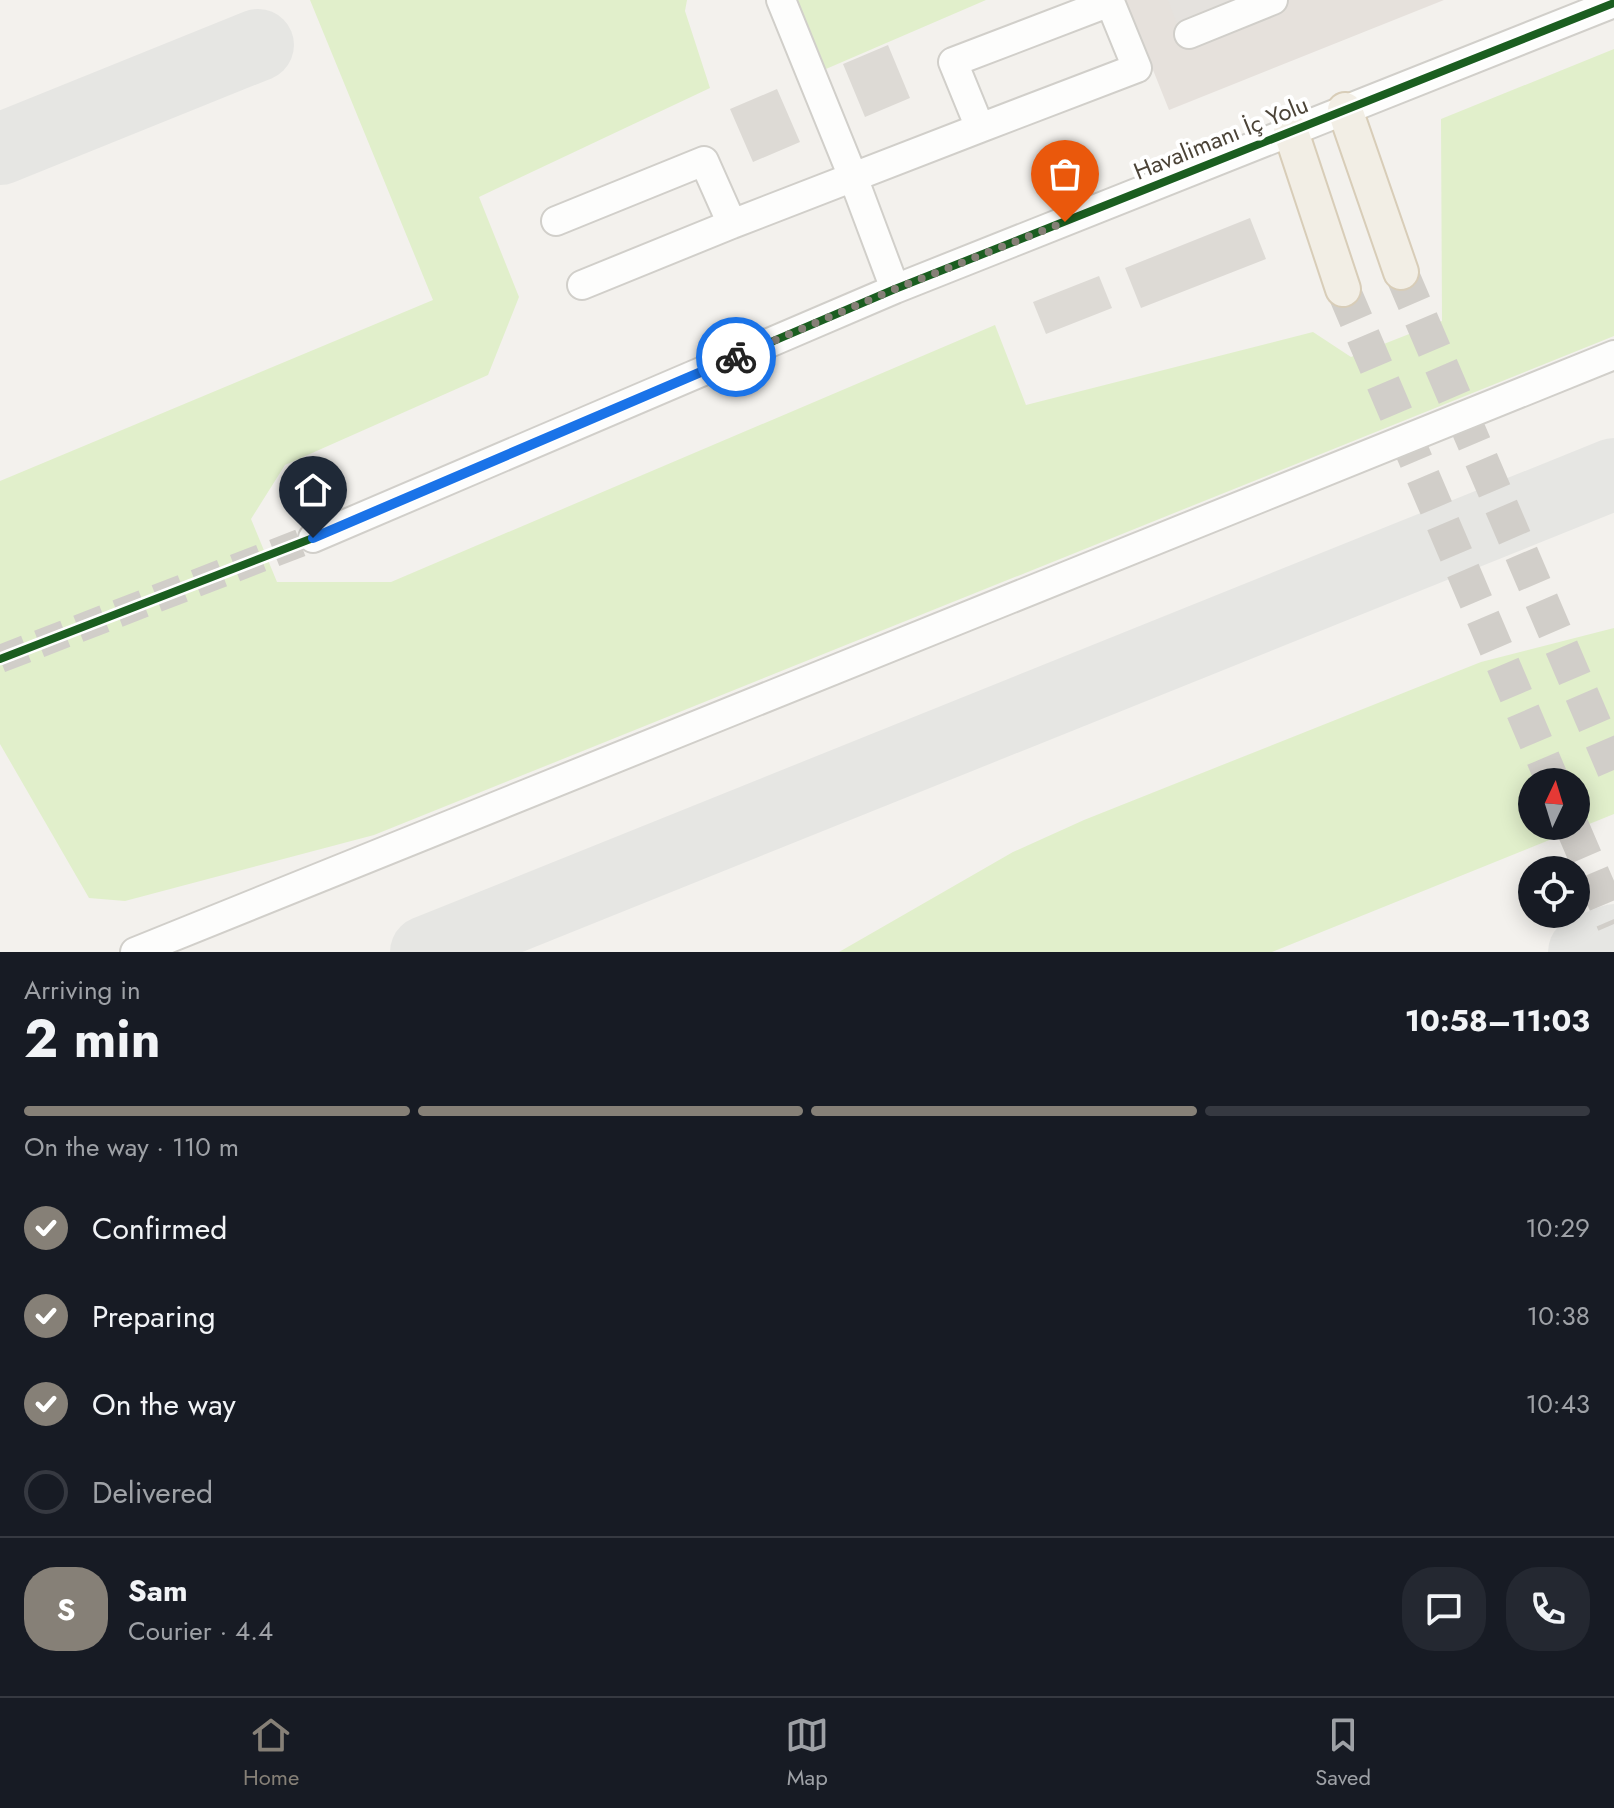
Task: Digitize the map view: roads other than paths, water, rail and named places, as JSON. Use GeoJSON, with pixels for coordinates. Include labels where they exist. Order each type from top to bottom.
{"type":"FeatureCollection","features":[{"type":"Feature","properties":{"kind":"main road"},"geometry":{"type":"LineString","coordinates":[[1345,110],[1401,272]]}},
{"type":"Feature","properties":{"kind":"main road"},"geometry":{"type":"LineString","coordinates":[[1291,132],[1343,289]]}},
{"type":"Feature","properties":{"kind":"street"},"geometry":{"type":"LineString","coordinates":[[781,0],[895,289]]}},
{"type":"Feature","properties":{"kind":"street"},"geometry":{"type":"LineString","coordinates":[[1189,34],[1273,0]]}},
{"type":"Feature","properties":{"kind":"street"},"geometry":{"type":"LineString","coordinates":[[582,285],[1137,68],[1110,2],[953,62],[980,128]]}},
{"type":"Feature","properties":{"kind":"street","name":"Havalimanı İç Yolu"},"geometry":{"type":"LineString","coordinates":[[313,538],[895,289],[1614,3]]}},
{"type":"Feature","properties":{"kind":"street"},"geometry":{"type":"LineString","coordinates":[[556,221],[704,161],[732,224]]}},
{"type":"Feature","properties":{"kind":"street"},"geometry":{"type":"LineString","coordinates":[[135,952],[1614,355]]}},
{"type":"Feature","properties":{"kind":"tunnel"},"geometry":{"type":"LineString","coordinates":[[1401,272],[1614,770]]}},
{"type":"Feature","properties":{"kind":"tunnel"},"geometry":{"type":"LineString","coordinates":[[1343,289],[1547,768]]}},
{"type":"Feature","properties":{"kind":"tunnel"},"geometry":{"type":"LineString","coordinates":[[0,659],[313,538]]}},
{"type":"Feature","properties":{"kind":"tunnel"},"geometry":{"type":"LineString","coordinates":[[1578,840],[1614,924]]}}]}
